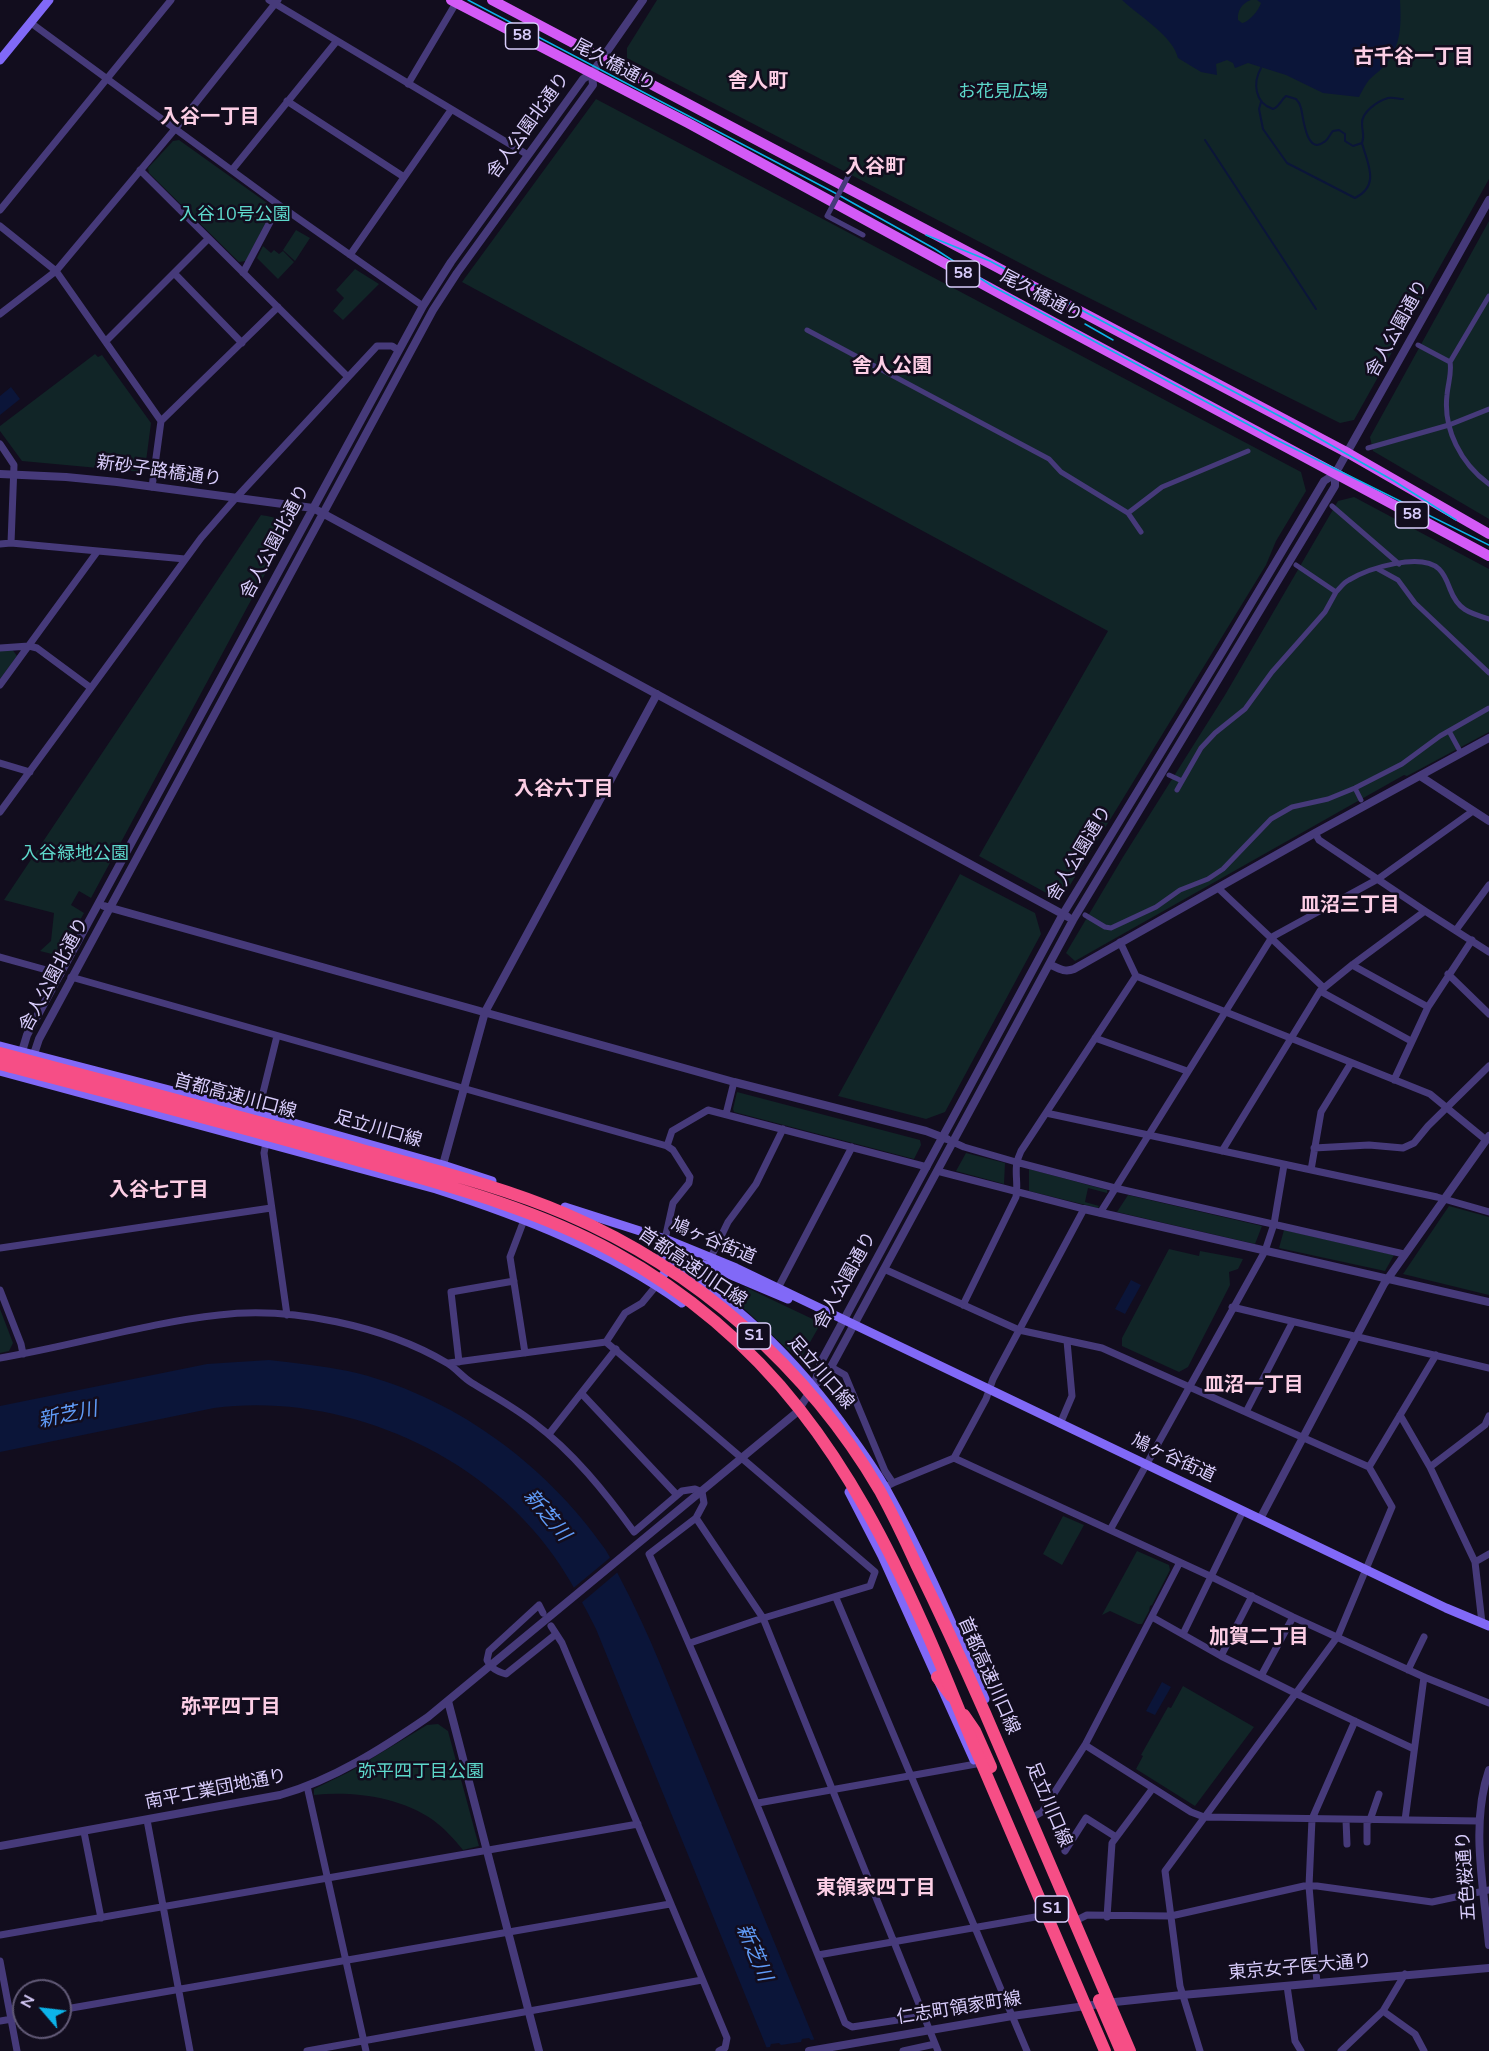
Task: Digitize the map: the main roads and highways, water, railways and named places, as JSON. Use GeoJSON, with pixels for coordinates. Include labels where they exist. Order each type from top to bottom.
{"type":"FeatureCollection","features":[{"type":"Feature","properties":{"kind":"highway","name":"首都高速川口線"},"geometry":{"type":"LineString","coordinates":[[0,1053],[338,1143],[521,1197],[568,1215],[665,1266],[709,1297],[746,1328],[803,1384],[861,1461],[880,1492],[944,1622],[1018,1787],[1130,2051]]}},
{"type":"Feature","properties":{"kind":"highway","name":"首都高速川口線"},"geometry":{"type":"LineString","coordinates":[[0,1064],[289,1140],[459,1189],[514,1208],[564,1228],[622,1257],[699,1307],[735,1337],[786,1391],[812,1424],[839,1463],[879,1534],[922,1621],[1105,2051]]}},
{"type":"Feature","properties":{"kind":"highway"},"geometry":{"type":"LineString","coordinates":[[969,1662],[995,1765],[1121,2051]]}},
{"type":"Feature","properties":{"kind":"highway","name":"S1"},"geometry":{"type":"LineString","coordinates":[[937,1677],[975,1731],[995,1765],[1112,2051]]}},
{"type":"Feature","properties":{"kind":"main road"},"geometry":{"type":"LineString","coordinates":[[0,60],[49,0]]}},
{"type":"Feature","properties":{"kind":"main road","name":"尾久橋通り"},"geometry":{"type":"LineString","coordinates":[[494,0],[1348,453],[1489,534]]}},
{"type":"Feature","properties":{"kind":"main road","name":"尾久橋通り"},"geometry":{"type":"LineString","coordinates":[[453,1],[592,73],[1489,556]]}},
{"type":"Feature","properties":{"kind":"main road","name":"足立川口線"},"geometry":{"type":"LineString","coordinates":[[0,1046],[258,1113],[443,1165],[565,1208],[593,1220],[672,1264],[711,1290],[753,1325],[789,1358],[814,1386],[889,1485],[969,1662],[1136,2051]]}},
{"type":"Feature","properties":{"kind":"main road"},"geometry":{"type":"LineString","coordinates":[[0,1071],[436,1189],[524,1220],[569,1237],[656,1286],[697,1314],[732,1343],[772,1384],[796,1413],[839,1474],[857,1506],[976,1764],[1099,2051]]}},
{"type":"Feature","properties":{"kind":"main road","name":"鳩ヶ谷街道"},"geometry":{"type":"LineString","coordinates":[[565,1208],[665,1239],[711,1257],[1146,1466],[1486,1625]]}},
{"type":"Feature","properties":{"kind":"main road","name":"鳩ヶ谷街道"},"geometry":{"type":"LineString","coordinates":[[656,1286],[672,1264],[680,1259],[691,1260],[843,1320]]}},
{"type":"Feature","properties":{"kind":"water"},"geometry":{"type":"Polygon","coordinates":[[[1122,0],[1251,0],[1245,3],[1239,11],[1238,20],[1242,23],[1251,18],[1258,9],[1261,3],[1257,0],[1400,0],[1400,31],[1389,60],[1369,80],[1359,97],[1323,93],[1286,75],[1248,63],[1235,68],[1233,63],[1227,60],[1216,64],[1217,75],[1201,72],[1178,58],[1163,34],[1122,0]]]}},
{"type":"Feature","properties":{"kind":"water"},"geometry":{"type":"Polygon","coordinates":[[[11,387],[20,399],[0,415],[0,396],[11,387]]]}},
{"type":"Feature","properties":{"kind":"water"},"geometry":{"type":"Polygon","coordinates":[[[1131,1280],[1141,1285],[1125,1314],[1115,1309],[1131,1280]]]}},
{"type":"Feature","properties":{"kind":"water","name":"新芝川"},"geometry":{"type":"Polygon","coordinates":[[[269,1360],[348,1371],[423,1396],[493,1436],[554,1488],[581,1518],[607,1552],[651,1642],[819,2051],[768,2051],[596,1629],[560,1565],[530,1526],[494,1492],[453,1463],[408,1439],[361,1421],[312,1410],[263,1405],[214,1408],[0,1452],[0,1406],[207,1364],[269,1360]]]}},
{"type":"Feature","properties":{"kind":"water"},"geometry":{"type":"Polygon","coordinates":[[[1162,1682],[1171,1687],[1155,1715],[1146,1711],[1162,1682]]]}},
{"type":"Feature","properties":{"kind":"waterway"},"geometry":{"type":"LineString","coordinates":[[1261,68],[1256,86],[1262,102],[1273,109],[1286,96],[1296,99],[1300,105],[1304,126],[1313,144],[1318,145],[1325,141],[1333,131],[1339,130],[1345,134],[1345,141],[1353,146],[1362,143],[1362,120],[1367,111],[1388,98],[1403,99]]}},
{"type":"Feature","properties":{"kind":"waterway"},"geometry":{"type":"LineString","coordinates":[[1261,102],[1259,109],[1263,129],[1287,163],[1355,198],[1363,193],[1370,180],[1369,166],[1362,143]]}},
{"type":"Feature","properties":{"kind":"waterway"},"geometry":{"type":"LineString","coordinates":[[1205,140],[1316,309]]}},
{"type":"Feature","properties":{"kind":"tram line"},"geometry":{"type":"LineString","coordinates":[[468,0],[835,193],[935,249],[992,286],[1273,438],[1489,545]]}},
{"type":"Feature","properties":{"kind":"tram line"},"geometry":{"type":"LineString","coordinates":[[926,235],[990,261],[1285,419],[1394,481],[1456,520]]}},
{"type":"Feature","properties":{"kind":"tram line"},"geometry":{"type":"LineString","coordinates":[[1085,324],[1113,340]]}},
{"type":"Feature","properties":{"kind":"district","name":"古千谷一丁目"},"geometry":{"type":"Point","coordinates":[1414,58]}},
{"type":"Feature","properties":{"kind":"district","name":"舎人町"},"geometry":{"type":"Point","coordinates":[758,82]}},
{"type":"Feature","properties":{"kind":"district","name":"入谷一丁目"},"geometry":{"type":"Point","coordinates":[210,118]}},
{"type":"Feature","properties":{"kind":"district","name":"入谷町"},"geometry":{"type":"Point","coordinates":[875,168]}},
{"type":"Feature","properties":{"kind":"district","name":"舎人公園"},"geometry":{"type":"Point","coordinates":[892,367]}},
{"type":"Feature","properties":{"kind":"district","name":"入谷六丁目"},"geometry":{"type":"Point","coordinates":[564,790]}},
{"type":"Feature","properties":{"kind":"district","name":"皿沼三丁目"},"geometry":{"type":"Point","coordinates":[1350,906]}},
{"type":"Feature","properties":{"kind":"district","name":"入谷七丁目"},"geometry":{"type":"Point","coordinates":[159,1191]}},
{"type":"Feature","properties":{"kind":"district","name":"皿沼一丁目"},"geometry":{"type":"Point","coordinates":[1254,1386]}},
{"type":"Feature","properties":{"kind":"district","name":"加賀二丁目"},"geometry":{"type":"Point","coordinates":[1259,1638]}},
{"type":"Feature","properties":{"kind":"district","name":"弥平四丁目"},"geometry":{"type":"Point","coordinates":[231,1708]}},
{"type":"Feature","properties":{"kind":"district","name":"東領家四丁目"},"geometry":{"type":"Point","coordinates":[876,1889]}},
{"type":"Feature","properties":{"kind":"park label","name":"お花見広場"},"geometry":{"type":"Point","coordinates":[1003,93]}},
{"type":"Feature","properties":{"kind":"park label","name":"入谷10号公園"},"geometry":{"type":"Point","coordinates":[235,216]}},
{"type":"Feature","properties":{"kind":"park label","name":"入谷緑地公園"},"geometry":{"type":"Point","coordinates":[75,855]}},
{"type":"Feature","properties":{"kind":"park label","name":"弥平四丁目公園"},"geometry":{"type":"Point","coordinates":[421,1773]}}]}
